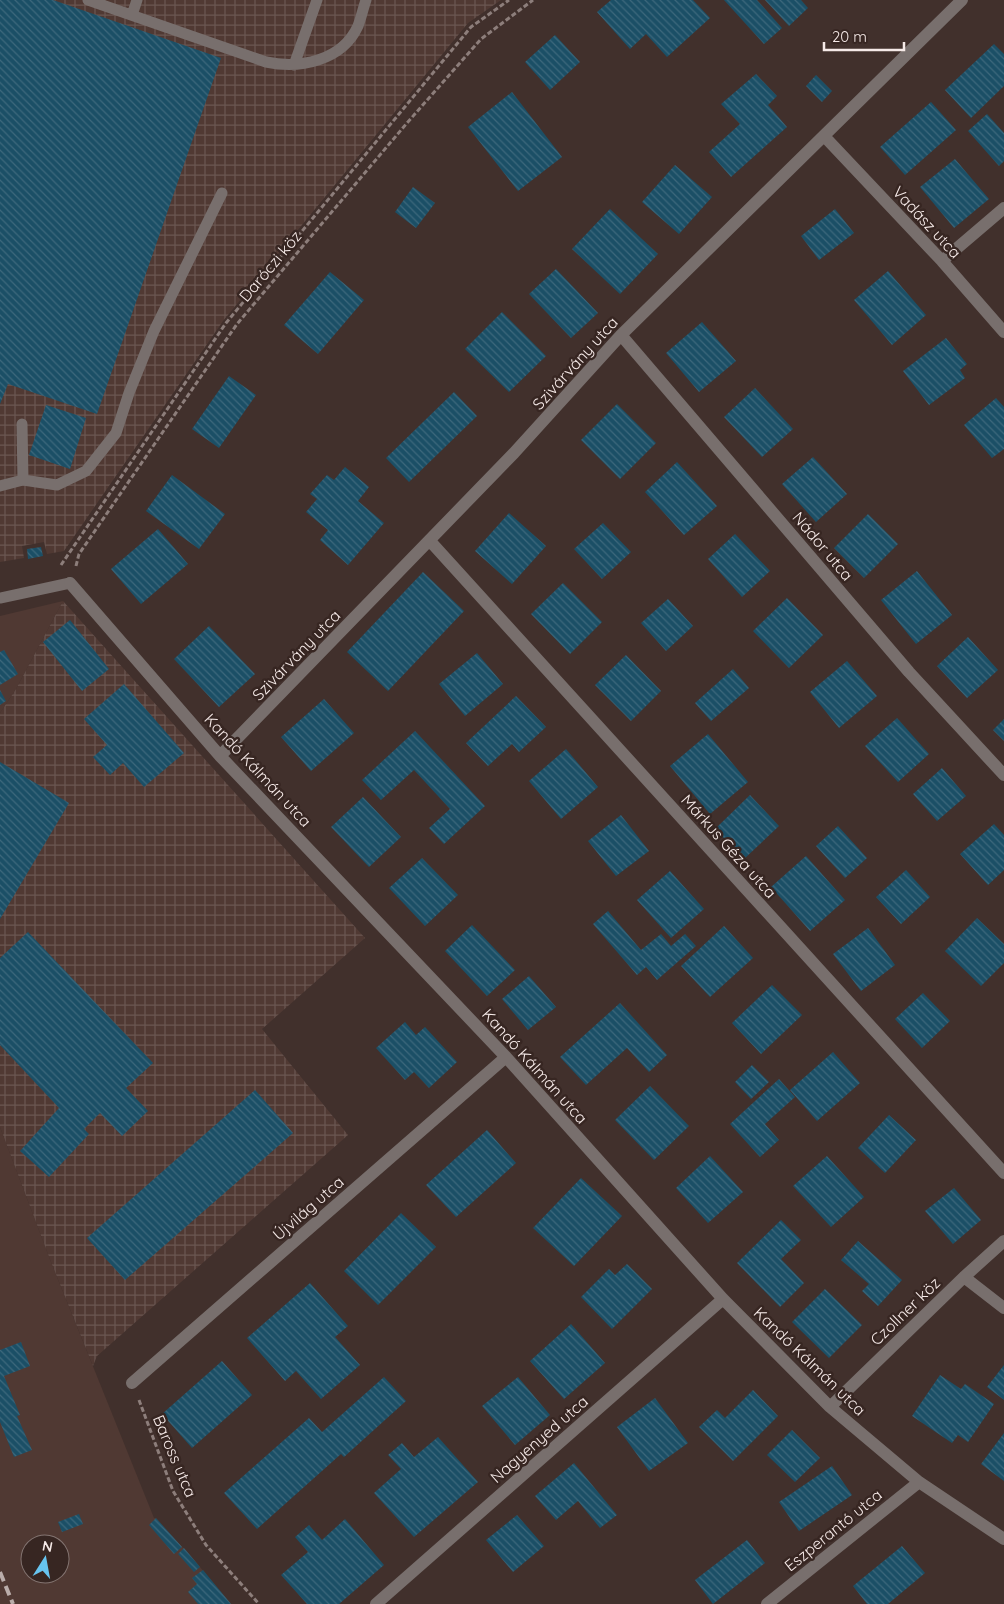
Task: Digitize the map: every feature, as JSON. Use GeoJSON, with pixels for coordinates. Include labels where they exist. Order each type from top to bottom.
{"type":"FeatureCollection","features":[{"type":"Feature","properties":{"kind":"street","name":"Szivárvány utca"},"geometry":{"type":"LineString","coordinates":[[220,756],[514,453],[621,334],[962,0]]}},
{"type":"Feature","properties":{"kind":"street","name":"Vadász utca"},"geometry":{"type":"LineString","coordinates":[[824,136],[942,261],[1004,332]]}},
{"type":"Feature","properties":{"kind":"street"},"geometry":{"type":"LineString","coordinates":[[942,261],[1004,208]]}},
{"type":"Feature","properties":{"kind":"street","name":"Nádor utca"},"geometry":{"type":"LineString","coordinates":[[621,334],[909,672],[1004,775]]}},
{"type":"Feature","properties":{"kind":"street","name":"Márkus Géza utca"},"geometry":{"type":"LineString","coordinates":[[430,541],[1004,1172]]}},
{"type":"Feature","properties":{"kind":"street","name":"Kandó Kálmán utca"},"geometry":{"type":"LineString","coordinates":[[70,583],[220,756],[506,1057],[723,1299],[830,1407],[919,1482],[1004,1539]]}},
{"type":"Feature","properties":{"kind":"street","name":"Újvilág utca"},"geometry":{"type":"LineString","coordinates":[[132,1383],[506,1057]]}},
{"type":"Feature","properties":{"kind":"street","name":"Czollner köz"},"geometry":{"type":"LineString","coordinates":[[830,1407],[964,1277],[1004,1241]]}},
{"type":"Feature","properties":{"kind":"street"},"geometry":{"type":"LineString","coordinates":[[964,1277],[1004,1308]]}},
{"type":"Feature","properties":{"kind":"street","name":"Nagyenyed utca"},"geometry":{"type":"LineString","coordinates":[[376,1604],[723,1299]]}},
{"type":"Feature","properties":{"kind":"street","name":"Eszperantó utca"},"geometry":{"type":"LineString","coordinates":[[767,1604],[919,1482]]}},
{"type":"Feature","properties":{"kind":"lane"},"geometry":{"type":"LineString","coordinates":[[88,0],[266,62],[280,65],[294,65],[320,60],[342,47],[358,27],[366,0]]}},
{"type":"Feature","properties":{"kind":"lane"},"geometry":{"type":"LineString","coordinates":[[132,15],[137,0]]}},
{"type":"Feature","properties":{"kind":"lane"},"geometry":{"type":"LineString","coordinates":[[294,65],[317,0]]}},
{"type":"Feature","properties":{"kind":"lane"},"geometry":{"type":"LineString","coordinates":[[0,486],[23,480],[57,486],[86,471],[116,433],[129,393],[154,331],[222,193]]}},
{"type":"Feature","properties":{"kind":"lane"},"geometry":{"type":"LineString","coordinates":[[22,424],[23,480]]}},
{"type":"Feature","properties":{"kind":"lane"},"geometry":{"type":"LineString","coordinates":[[0,598],[70,583]]}},
{"type":"Feature","properties":{"kind":"path","name":"Daróczi köz"},"geometry":{"type":"LineString","coordinates":[[56,572],[226,323],[471,27],[509,0]]}},
{"type":"Feature","properties":{"kind":"path","name":"Daróczi köz"},"geometry":{"type":"LineString","coordinates":[[70,583],[79,554],[237,324],[407,123],[481,39],[533,0]]}},
{"type":"Feature","properties":{"kind":"path","name":"Baross utca"},"geometry":{"type":"LineString","coordinates":[[132,1383],[173,1490],[206,1545],[259,1604]]}},
{"type":"Feature","properties":{"kind":"shaded area"},"geometry":{"type":"Polygon","coordinates":[[[0,0],[501,0],[468,23],[223,321],[64,551],[47,554],[44,542],[22,546],[24,558],[0,562],[0,0]]]}},
{"type":"Feature","properties":{"kind":"shaded area"},"geometry":{"type":"Polygon","coordinates":[[[63,601],[16,689],[0,713],[0,616],[63,601]]]}},
{"type":"Feature","properties":{"kind":"shaded area"},"geometry":{"type":"Polygon","coordinates":[[[63,601],[365,938],[262,1029],[348,1135],[97,1356],[93,1366],[0,1127],[0,713],[16,689],[63,601]]]}},
{"type":"Feature","properties":{"kind":"shaded area"},"geometry":{"type":"Polygon","coordinates":[[[0,1127],[51,1262],[154,1518],[184,1548],[231,1604],[0,1604],[0,1127]]]}},
{"type":"Feature","properties":{"kind":"building"},"geometry":{"type":"Polygon","coordinates":[[[0,0],[53,0],[221,58],[97,414],[8,384],[0,404],[0,0]]]}},
{"type":"Feature","properties":{"kind":"building"},"geometry":{"type":"Polygon","coordinates":[[[611,0],[693,0],[710,18],[667,57],[646,34],[630,49],[597,12],[611,0]]]}},
{"type":"Feature","properties":{"kind":"building"},"geometry":{"type":"Polygon","coordinates":[[[724,0],[757,0],[782,28],[764,44],[724,0]]]}},
{"type":"Feature","properties":{"kind":"building"},"geometry":{"type":"Polygon","coordinates":[[[765,0],[801,0],[808,8],[789,26],[765,0]]]}},
{"type":"Feature","properties":{"kind":"building"},"geometry":{"type":"Polygon","coordinates":[[[555,35],[580,62],[550,90],[525,62],[555,35]]]}},
{"type":"Feature","properties":{"kind":"building"},"geometry":{"type":"Polygon","coordinates":[[[994,44],[1004,54],[1004,86],[971,118],[945,90],[994,44]]]}},
{"type":"Feature","properties":{"kind":"building"},"geometry":{"type":"Polygon","coordinates":[[[756,74],[777,96],[768,105],[787,127],[731,177],[709,152],[740,124],[721,104],[756,74]]]}},
{"type":"Feature","properties":{"kind":"building"},"geometry":{"type":"Polygon","coordinates":[[[816,75],[832,91],[822,102],[806,86],[816,75]]]}},
{"type":"Feature","properties":{"kind":"building"},"geometry":{"type":"Polygon","coordinates":[[[512,92],[562,157],[518,191],[468,127],[512,92]]]}},
{"type":"Feature","properties":{"kind":"building"},"geometry":{"type":"Polygon","coordinates":[[[931,102],[956,130],[905,175],[880,147],[931,102]]]}},
{"type":"Feature","properties":{"kind":"building"},"geometry":{"type":"Polygon","coordinates":[[[987,114],[1004,133],[1004,161],[999,166],[968,131],[987,114]]]}},
{"type":"Feature","properties":{"kind":"building"},"geometry":{"type":"Polygon","coordinates":[[[955,159],[989,199],[954,228],[920,187],[955,159]]]}},
{"type":"Feature","properties":{"kind":"building"},"geometry":{"type":"Polygon","coordinates":[[[675,165],[712,197],[679,234],[642,202],[675,165]]]}},
{"type":"Feature","properties":{"kind":"building"},"geometry":{"type":"Polygon","coordinates":[[[413,187],[435,203],[416,228],[395,212],[413,187]]]}},
{"type":"Feature","properties":{"kind":"building"},"geometry":{"type":"Polygon","coordinates":[[[610,209],[658,254],[620,294],[572,249],[610,209]]]}},
{"type":"Feature","properties":{"kind":"building"},"geometry":{"type":"Polygon","coordinates":[[[835,209],[854,233],[819,260],[801,236],[835,209]]]}},
{"type":"Feature","properties":{"kind":"building"},"geometry":{"type":"Polygon","coordinates":[[[556,269],[598,313],[571,338],[529,294],[556,269]]]}},
{"type":"Feature","properties":{"kind":"building"},"geometry":{"type":"Polygon","coordinates":[[[888,271],[926,315],[892,345],[854,300],[888,271]]]}},
{"type":"Feature","properties":{"kind":"building"},"geometry":{"type":"Polygon","coordinates":[[[330,272],[364,300],[318,354],[284,325],[330,272]]]}},
{"type":"Feature","properties":{"kind":"building"},"geometry":{"type":"Polygon","coordinates":[[[502,312],[546,356],[509,392],[465,349],[502,312]]]}},
{"type":"Feature","properties":{"kind":"building"},"geometry":{"type":"Polygon","coordinates":[[[702,322],[736,361],[699,392],[666,353],[702,322]]]}},
{"type":"Feature","properties":{"kind":"building"},"geometry":{"type":"Polygon","coordinates":[[[946,338],[967,364],[960,370],[965,378],[929,405],[903,371],[946,338]]]}},
{"type":"Feature","properties":{"kind":"building"},"geometry":{"type":"Polygon","coordinates":[[[229,376],[256,395],[219,448],[192,429],[229,376]]]}},
{"type":"Feature","properties":{"kind":"building"},"geometry":{"type":"Polygon","coordinates":[[[755,388],[793,429],[762,457],[724,417],[755,388]]]}},
{"type":"Feature","properties":{"kind":"building"},"geometry":{"type":"Polygon","coordinates":[[[454,392],[477,416],[409,482],[386,458],[454,392]]]}},
{"type":"Feature","properties":{"kind":"building"},"geometry":{"type":"Polygon","coordinates":[[[996,398],[1004,407],[1004,449],[992,458],[964,425],[996,398]]]}},
{"type":"Feature","properties":{"kind":"building"},"geometry":{"type":"Polygon","coordinates":[[[617,404],[656,443],[620,479],[581,440],[617,404]]]}},
{"type":"Feature","properties":{"kind":"building"},"geometry":{"type":"Polygon","coordinates":[[[46,405],[86,418],[70,469],[29,455],[46,405]]]}},
{"type":"Feature","properties":{"kind":"building"},"geometry":{"type":"Polygon","coordinates":[[[813,457],[847,494],[816,522],[782,484],[813,457]]]}},
{"type":"Feature","properties":{"kind":"building"},"geometry":{"type":"Polygon","coordinates":[[[677,462],[717,506],[684,535],[645,492],[677,462]]]}},
{"type":"Feature","properties":{"kind":"building"},"geometry":{"type":"Polygon","coordinates":[[[345,467],[369,487],[358,501],[384,523],[348,565],[320,540],[328,530],[306,512],[317,499],[310,494],[327,475],[334,480],[345,467]]]}},
{"type":"Feature","properties":{"kind":"building"},"geometry":{"type":"Polygon","coordinates":[[[172,475],[225,514],[199,549],[146,511],[172,475]]]}},
{"type":"Feature","properties":{"kind":"building"},"geometry":{"type":"Polygon","coordinates":[[[509,513],[546,546],[512,584],[475,551],[509,513]]]}},
{"type":"Feature","properties":{"kind":"building"},"geometry":{"type":"Polygon","coordinates":[[[868,514],[898,544],[864,578],[834,548],[868,514]]]}},
{"type":"Feature","properties":{"kind":"building"},"geometry":{"type":"Polygon","coordinates":[[[603,523],[631,552],[602,579],[574,549],[603,523]]]}},
{"type":"Feature","properties":{"kind":"building"},"geometry":{"type":"Polygon","coordinates":[[[158,529],[188,564],[141,604],[111,569],[158,529]]]}},
{"type":"Feature","properties":{"kind":"building"},"geometry":{"type":"Polygon","coordinates":[[[735,534],[770,571],[742,597],[708,559],[735,534]]]}},
{"type":"Feature","properties":{"kind":"building"},"geometry":{"type":"Polygon","coordinates":[[[41,547],[43,556],[28,559],[27,549],[41,547]]]}},
{"type":"Feature","properties":{"kind":"building"},"geometry":{"type":"Polygon","coordinates":[[[917,571],[952,615],[916,644],[881,600],[917,571]]]}},
{"type":"Feature","properties":{"kind":"building"},"geometry":{"type":"Polygon","coordinates":[[[423,572],[464,611],[388,691],[347,652],[423,572]]]}},
{"type":"Feature","properties":{"kind":"building"},"geometry":{"type":"Polygon","coordinates":[[[563,583],[602,622],[570,654],[531,614],[563,583]]]}},
{"type":"Feature","properties":{"kind":"building"},"geometry":{"type":"Polygon","coordinates":[[[787,598],[823,635],[789,668],[753,631],[787,598]]]}},
{"type":"Feature","properties":{"kind":"building"},"geometry":{"type":"Polygon","coordinates":[[[668,599],[693,626],[666,651],[641,623],[668,599]]]}},
{"type":"Feature","properties":{"kind":"building"},"geometry":{"type":"Polygon","coordinates":[[[70,620],[109,669],[82,691],[43,642],[70,620]]]}},
{"type":"Feature","properties":{"kind":"building"},"geometry":{"type":"Polygon","coordinates":[[[209,626],[255,674],[219,707],[174,659],[209,626]]]}},
{"type":"Feature","properties":{"kind":"building"},"geometry":{"type":"Polygon","coordinates":[[[968,637],[998,670],[967,698],[937,666],[968,637]]]}},
{"type":"Feature","properties":{"kind":"building"},"geometry":{"type":"Polygon","coordinates":[[[4,650],[18,674],[0,685],[0,652],[4,650]]]}},
{"type":"Feature","properties":{"kind":"building"},"geometry":{"type":"Polygon","coordinates":[[[477,653],[503,684],[465,716],[439,684],[477,653]]]}},
{"type":"Feature","properties":{"kind":"building"},"geometry":{"type":"Polygon","coordinates":[[[626,655],[661,691],[631,721],[595,685],[626,655]]]}},
{"type":"Feature","properties":{"kind":"building"},"geometry":{"type":"Polygon","coordinates":[[[847,661],[877,696],[839,728],[810,692],[847,661]]]}},
{"type":"Feature","properties":{"kind":"building"},"geometry":{"type":"Polygon","coordinates":[[[733,669],[749,688],[711,721],[695,703],[733,669]]]}},
{"type":"Feature","properties":{"kind":"building"},"geometry":{"type":"Polygon","coordinates":[[[124,684],[184,753],[144,787],[123,763],[110,775],[93,757],[107,745],[84,719],[124,684]]]}},
{"type":"Feature","properties":{"kind":"building"},"geometry":{"type":"Polygon","coordinates":[[[0,690],[6,701],[0,705],[0,690]]]}},
{"type":"Feature","properties":{"kind":"building"},"geometry":{"type":"Polygon","coordinates":[[[516,696],[546,727],[519,752],[512,744],[488,766],[466,743],[516,696]]]}},
{"type":"Feature","properties":{"kind":"building"},"geometry":{"type":"Polygon","coordinates":[[[324,699],[354,733],[311,771],[281,737],[324,699]]]}},
{"type":"Feature","properties":{"kind":"building"},"geometry":{"type":"Polygon","coordinates":[[[897,718],[929,754],[898,782],[865,746],[897,718]]]}},
{"type":"Feature","properties":{"kind":"building"},"geometry":{"type":"Polygon","coordinates":[[[1004,719],[1004,741],[993,730],[1004,719]]]}},
{"type":"Feature","properties":{"kind":"building"},"geometry":{"type":"Polygon","coordinates":[[[415,731],[485,806],[444,844],[429,828],[450,809],[414,770],[381,800],[362,780],[415,731]]]}},
{"type":"Feature","properties":{"kind":"building"},"geometry":{"type":"Polygon","coordinates":[[[708,734],[748,782],[710,814],[670,766],[708,734]]]}},
{"type":"Feature","properties":{"kind":"building"},"geometry":{"type":"Polygon","coordinates":[[[566,749],[598,787],[561,819],[529,781],[566,749]]]}},
{"type":"Feature","properties":{"kind":"building"},"geometry":{"type":"Polygon","coordinates":[[[0,762],[69,803],[0,919],[0,762]]]}},
{"type":"Feature","properties":{"kind":"building"},"geometry":{"type":"Polygon","coordinates":[[[942,768],[966,796],[937,821],[913,794],[942,768]]]}},
{"type":"Feature","properties":{"kind":"building"},"geometry":{"type":"Polygon","coordinates":[[[750,795],[779,826],[744,859],[715,829],[750,795]]]}},
{"type":"Feature","properties":{"kind":"building"},"geometry":{"type":"Polygon","coordinates":[[[363,797],[401,837],[369,867],[331,827],[363,797]]]}},
{"type":"Feature","properties":{"kind":"building"},"geometry":{"type":"Polygon","coordinates":[[[621,815],[649,851],[616,876],[588,841],[621,815]]]}},
{"type":"Feature","properties":{"kind":"building"},"geometry":{"type":"Polygon","coordinates":[[[994,824],[1004,835],[1004,870],[988,885],[960,854],[994,824]]]}},
{"type":"Feature","properties":{"kind":"building"},"geometry":{"type":"Polygon","coordinates":[[[838,826],[867,858],[845,878],[816,846],[838,826]]]}},
{"type":"Feature","properties":{"kind":"building"},"geometry":{"type":"Polygon","coordinates":[[[806,856],[845,900],[810,931],[771,887],[806,856]]]}},
{"type":"Feature","properties":{"kind":"building"},"geometry":{"type":"Polygon","coordinates":[[[422,858],[458,895],[425,926],[389,888],[422,858]]]}},
{"type":"Feature","properties":{"kind":"building"},"geometry":{"type":"Polygon","coordinates":[[[906,870],[930,897],[901,924],[876,897],[906,870]]]}},
{"type":"Feature","properties":{"kind":"building"},"geometry":{"type":"Polygon","coordinates":[[[670,871],[704,909],[671,938],[637,900],[670,871]]]}},
{"type":"Feature","properties":{"kind":"building"},"geometry":{"type":"Polygon","coordinates":[[[608,911],[641,950],[661,934],[671,946],[685,934],[696,946],[657,980],[646,967],[637,975],[593,924],[608,911]]]}},
{"type":"Feature","properties":{"kind":"building"},"geometry":{"type":"Polygon","coordinates":[[[977,918],[1004,944],[1004,963],[981,986],[945,951],[977,918]]]}},
{"type":"Feature","properties":{"kind":"building"},"geometry":{"type":"Polygon","coordinates":[[[472,925],[515,970],[487,996],[445,951],[472,925]]]}},
{"type":"Feature","properties":{"kind":"building"},"geometry":{"type":"Polygon","coordinates":[[[724,926],[753,958],[710,997],[681,966],[724,926]]]}},
{"type":"Feature","properties":{"kind":"building"},"geometry":{"type":"Polygon","coordinates":[[[868,928],[895,965],[861,991],[833,954],[868,928]]]}},
{"type":"Feature","properties":{"kind":"building"},"geometry":{"type":"Polygon","coordinates":[[[28,932],[153,1063],[126,1088],[148,1111],[122,1136],[100,1113],[84,1129],[89,1134],[49,1177],[20,1151],[59,1108],[0,1045],[0,958],[28,932]]]}},
{"type":"Feature","properties":{"kind":"building"},"geometry":{"type":"Polygon","coordinates":[[[529,976],[556,1007],[528,1030],[502,999],[529,976]]]}},
{"type":"Feature","properties":{"kind":"building"},"geometry":{"type":"Polygon","coordinates":[[[772,985],[802,1015],[761,1054],[732,1023],[772,985]]]}},
{"type":"Feature","properties":{"kind":"building"},"geometry":{"type":"Polygon","coordinates":[[[923,993],[950,1021],[922,1048],[895,1019],[923,993]]]}},
{"type":"Feature","properties":{"kind":"building"},"geometry":{"type":"Polygon","coordinates":[[[620,1003],[667,1055],[649,1072],[627,1048],[586,1085],[560,1057],[620,1003]]]}},
{"type":"Feature","properties":{"kind":"building"},"geometry":{"type":"Polygon","coordinates":[[[405,1022],[416,1035],[425,1027],[457,1062],[429,1088],[414,1072],[405,1080],[376,1048],[405,1022]]]}},
{"type":"Feature","properties":{"kind":"building"},"geometry":{"type":"Polygon","coordinates":[[[833,1052],[860,1083],[817,1121],[790,1090],[833,1052]]]}},
{"type":"Feature","properties":{"kind":"building"},"geometry":{"type":"Polygon","coordinates":[[[752,1065],[769,1082],[751,1099],[735,1082],[752,1065]]]}},
{"type":"Feature","properties":{"kind":"building"},"geometry":{"type":"Polygon","coordinates":[[[779,1079],[795,1097],[765,1124],[779,1140],[760,1157],[730,1124],[779,1079]]]}},
{"type":"Feature","properties":{"kind":"building"},"geometry":{"type":"Polygon","coordinates":[[[650,1086],[689,1126],[654,1160],[615,1120],[650,1086]]]}},
{"type":"Feature","properties":{"kind":"building"},"geometry":{"type":"Polygon","coordinates":[[[255,1090],[293,1133],[125,1280],[87,1238],[255,1090]]]}},
{"type":"Feature","properties":{"kind":"building"},"geometry":{"type":"Polygon","coordinates":[[[889,1115],[916,1140],[885,1173],[858,1148],[889,1115]]]}},
{"type":"Feature","properties":{"kind":"building"},"geometry":{"type":"Polygon","coordinates":[[[487,1130],[516,1163],[456,1217],[426,1185],[487,1130]]]}},
{"type":"Feature","properties":{"kind":"building"},"geometry":{"type":"Polygon","coordinates":[[[710,1156],[743,1192],[708,1223],[676,1188],[710,1156]]]}},
{"type":"Feature","properties":{"kind":"building"},"geometry":{"type":"Polygon","coordinates":[[[827,1156],[864,1197],[831,1227],[793,1186],[827,1156]]]}},
{"type":"Feature","properties":{"kind":"building"},"geometry":{"type":"Polygon","coordinates":[[[581,1178],[622,1216],[574,1266],[533,1228],[581,1178]]]}},
{"type":"Feature","properties":{"kind":"building"},"geometry":{"type":"Polygon","coordinates":[[[954,1188],[981,1220],[953,1244],[925,1211],[954,1188]]]}},
{"type":"Feature","properties":{"kind":"building"},"geometry":{"type":"Polygon","coordinates":[[[401,1213],[436,1247],[378,1305],[344,1271],[401,1213]]]}},
{"type":"Feature","properties":{"kind":"building"},"geometry":{"type":"Polygon","coordinates":[[[781,1220],[801,1240],[781,1259],[804,1283],[780,1307],[737,1263],[781,1220]]]}},
{"type":"Feature","properties":{"kind":"building"},"geometry":{"type":"Polygon","coordinates":[[[858,1241],[902,1280],[878,1306],[862,1291],[869,1284],[841,1260],[858,1241]]]}},
{"type":"Feature","properties":{"kind":"building"},"geometry":{"type":"Polygon","coordinates":[[[627,1264],[652,1289],[612,1329],[581,1297],[609,1269],[615,1275],[627,1264]]]}},
{"type":"Feature","properties":{"kind":"building"},"geometry":{"type":"Polygon","coordinates":[[[310,1283],[348,1326],[335,1337],[360,1365],[321,1399],[296,1371],[285,1381],[247,1338],[310,1283]]]}},
{"type":"Feature","properties":{"kind":"building"},"geometry":{"type":"Polygon","coordinates":[[[825,1289],[862,1325],[829,1358],[792,1322],[825,1289]]]}},
{"type":"Feature","properties":{"kind":"building"},"geometry":{"type":"Polygon","coordinates":[[[571,1324],[605,1363],[564,1399],[530,1361],[571,1324]]]}},
{"type":"Feature","properties":{"kind":"building"},"geometry":{"type":"Polygon","coordinates":[[[21,1342],[30,1366],[4,1376],[20,1415],[17,1416],[32,1450],[14,1457],[0,1422],[0,1350],[21,1342]]]}},
{"type":"Feature","properties":{"kind":"building"},"geometry":{"type":"Polygon","coordinates":[[[222,1361],[252,1395],[192,1448],[162,1414],[222,1361]]]}},
{"type":"Feature","properties":{"kind":"building"},"geometry":{"type":"Polygon","coordinates":[[[1004,1365],[1004,1400],[987,1387],[1004,1365]]]}},
{"type":"Feature","properties":{"kind":"building"},"geometry":{"type":"Polygon","coordinates":[[[940,1375],[961,1389],[965,1384],[994,1404],[968,1442],[958,1435],[952,1443],[912,1416],[940,1375]]]}},
{"type":"Feature","properties":{"kind":"building"},"geometry":{"type":"Polygon","coordinates":[[[384,1377],[406,1401],[344,1457],[341,1454],[257,1529],[224,1493],[309,1418],[322,1432],[384,1377]]]}},
{"type":"Feature","properties":{"kind":"building"},"geometry":{"type":"Polygon","coordinates":[[[518,1377],[550,1415],[515,1445],[482,1406],[518,1377]]]}},
{"type":"Feature","properties":{"kind":"building"},"geometry":{"type":"Polygon","coordinates":[[[753,1390],[778,1416],[733,1461],[699,1427],[717,1410],[725,1418],[753,1390]]]}},
{"type":"Feature","properties":{"kind":"building"},"geometry":{"type":"Polygon","coordinates":[[[655,1398],[688,1443],[649,1471],[617,1427],[655,1398]]]}},
{"type":"Feature","properties":{"kind":"building"},"geometry":{"type":"Polygon","coordinates":[[[792,1430],[820,1458],[795,1482],[767,1455],[792,1430]]]}},
{"type":"Feature","properties":{"kind":"building"},"geometry":{"type":"Polygon","coordinates":[[[1004,1433],[1004,1481],[981,1464],[1004,1433]]]}},
{"type":"Feature","properties":{"kind":"building"},"geometry":{"type":"Polygon","coordinates":[[[438,1437],[478,1482],[414,1537],[374,1493],[401,1469],[388,1455],[402,1443],[414,1457],[438,1437]]]}},
{"type":"Feature","properties":{"kind":"building"},"geometry":{"type":"Polygon","coordinates":[[[574,1463],[617,1515],[600,1528],[578,1501],[556,1520],[535,1496],[574,1463]]]}},
{"type":"Feature","properties":{"kind":"building"},"geometry":{"type":"Polygon","coordinates":[[[832,1466],[852,1495],[799,1531],[779,1502],[832,1466]]]}},
{"type":"Feature","properties":{"kind":"building"},"geometry":{"type":"Polygon","coordinates":[[[79,1514],[83,1524],[62,1532],[58,1522],[79,1514]]]}},
{"type":"Feature","properties":{"kind":"building"},"geometry":{"type":"Polygon","coordinates":[[[517,1515],[544,1546],[513,1572],[486,1540],[517,1515]]]}},
{"type":"Feature","properties":{"kind":"building"},"geometry":{"type":"Polygon","coordinates":[[[156,1518],[182,1547],[174,1554],[149,1525],[156,1518]]]}},
{"type":"Feature","properties":{"kind":"building"},"geometry":{"type":"Polygon","coordinates":[[[345,1519],[384,1565],[339,1604],[307,1604],[281,1575],[308,1552],[295,1537],[309,1525],[322,1540],[345,1519]]]}},
{"type":"Feature","properties":{"kind":"building"},"geometry":{"type":"Polygon","coordinates":[[[747,1540],[765,1563],[713,1604],[695,1580],[747,1540]]]}},
{"type":"Feature","properties":{"kind":"building"},"geometry":{"type":"Polygon","coordinates":[[[902,1546],[925,1573],[888,1604],[867,1604],[853,1586],[902,1546]]]}},
{"type":"Feature","properties":{"kind":"building"},"geometry":{"type":"Polygon","coordinates":[[[184,1548],[200,1567],[194,1572],[178,1554],[184,1548]]]}},
{"type":"Feature","properties":{"kind":"building"},"geometry":{"type":"Polygon","coordinates":[[[203,1570],[231,1604],[198,1604],[188,1592],[197,1584],[192,1578],[203,1570]]]}},
{"type":"Feature","properties":{"kind":"railway"},"geometry":{"type":"LineString","coordinates":[[0,1572],[13,1604]]}}]}
